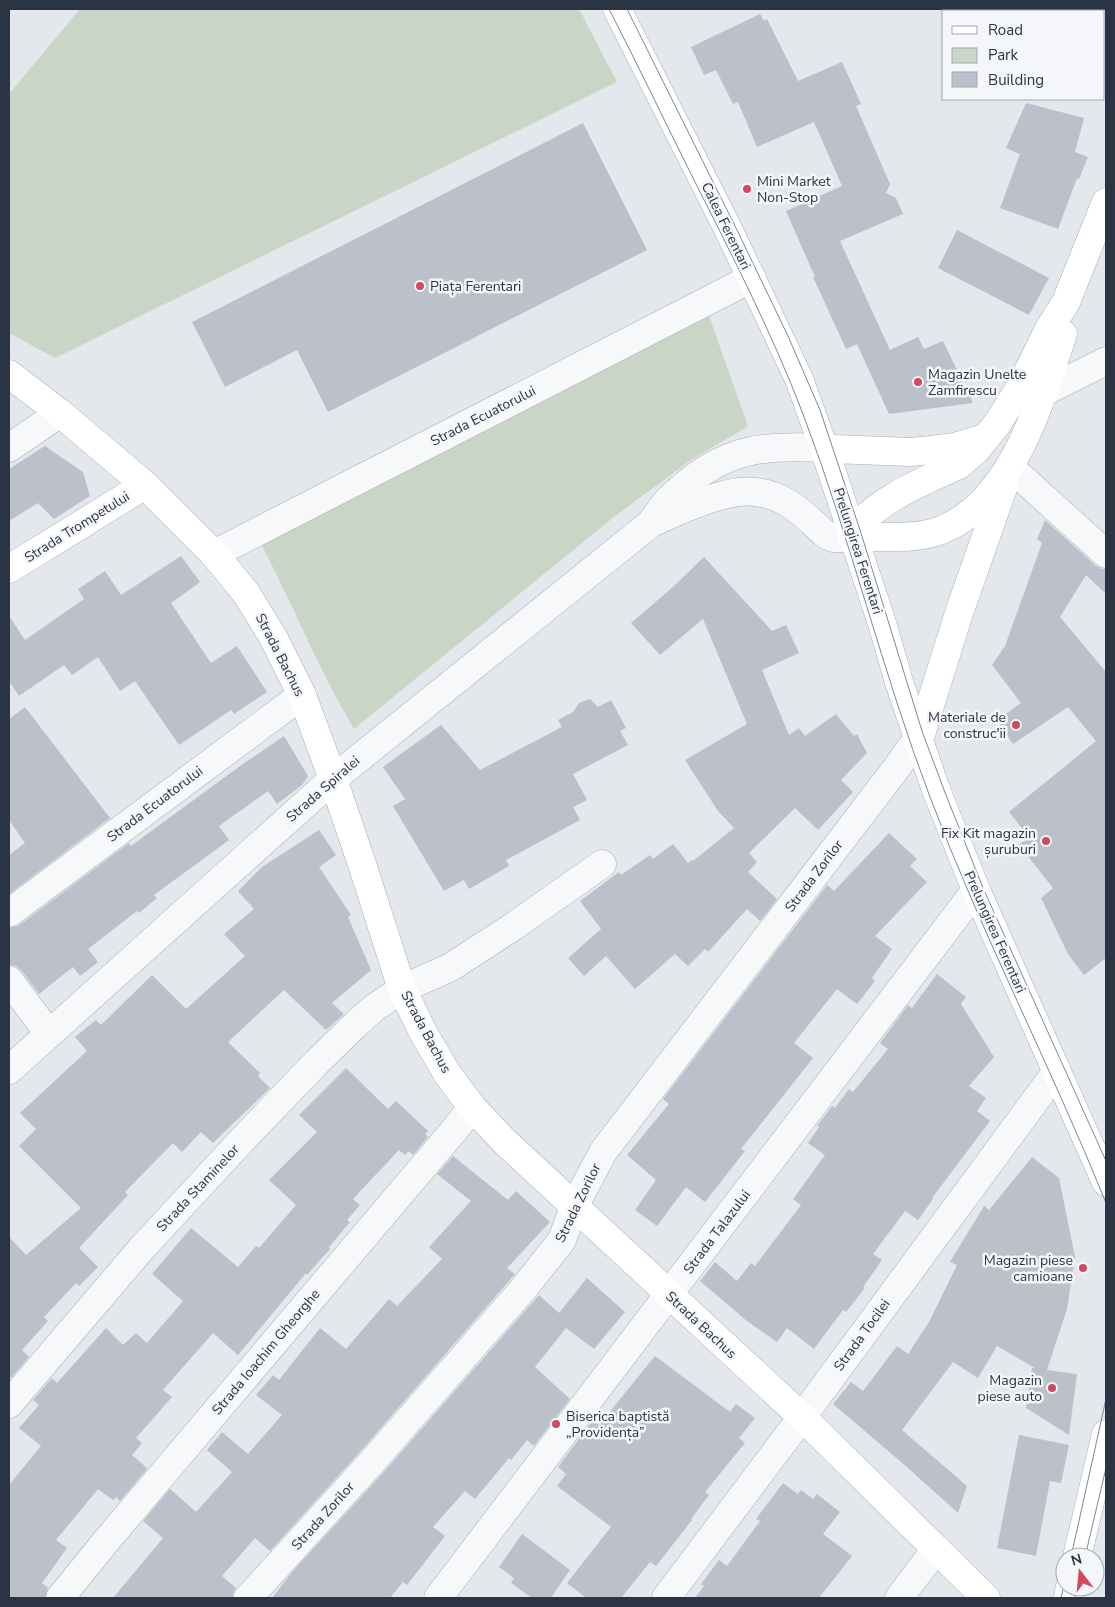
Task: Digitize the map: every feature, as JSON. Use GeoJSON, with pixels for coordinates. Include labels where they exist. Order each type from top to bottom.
{"type":"FeatureCollection","features":[{"type":"Feature","properties":{"kind":"main road","name":"Calea Ferentari"},"geometry":{"type":"LineString","coordinates":[[617,9],[752,278],[798,379],[824,448]]}},
{"type":"Feature","properties":{"kind":"main road"},"geometry":{"type":"LineString","coordinates":[[1010,467],[976,508],[952,525],[922,535],[904,537],[862,537],[852,535],[858,525],[888,501],[966,460],[997,424],[1012,400],[1049,329],[1066,302],[1105,208]]}},
{"type":"Feature","properties":{"kind":"main road"},"geometry":{"type":"LineString","coordinates":[[917,738],[922,731],[959,613],[1010,467],[1042,393],[1063,333],[1066,302]]}},
{"type":"Feature","properties":{"kind":"main road","name":"Strada Bachus"},"geometry":{"type":"LineString","coordinates":[[9,374],[60,413],[145,485],[214,554],[246,593],[273,637],[302,695],[333,779],[402,989],[424,1034],[448,1074],[472,1107],[503,1140],[574,1207],[802,1417],[986,1598]]}},
{"type":"Feature","properties":{"kind":"main road"},"geometry":{"type":"LineString","coordinates":[[824,448],[910,452],[955,447],[985,438]]}},
{"type":"Feature","properties":{"kind":"main road","name":"Prelungirea Ferentari"},"geometry":{"type":"LineString","coordinates":[[824,448],[882,622],[917,738],[952,831],[976,890],[1106,1182]]}},
{"type":"Feature","properties":{"kind":"main road","name":"Strada Trompetului"},"geometry":{"type":"LineString","coordinates":[[9,569],[145,485]]}},
{"type":"Feature","properties":{"kind":"main road"},"geometry":{"type":"LineString","coordinates":[[1079,1547],[1106,1434]]}},
{"type":"Feature","properties":{"kind":"street","name":"Strada Ecuatorului"},"geometry":{"type":"LineString","coordinates":[[214,554],[752,278]]}},
{"type":"Feature","properties":{"kind":"street"},"geometry":{"type":"LineString","coordinates":[[1042,393],[1106,361]]}},
{"type":"Feature","properties":{"kind":"street"},"geometry":{"type":"LineString","coordinates":[[9,448],[60,413]]}},
{"type":"Feature","properties":{"kind":"street","name":"Strada Spiralei"},"geometry":{"type":"LineString","coordinates":[[9,1070],[333,779],[650,524],[669,499],[696,476],[736,454],[782,447],[824,448]]}},
{"type":"Feature","properties":{"kind":"street"},"geometry":{"type":"LineString","coordinates":[[1010,467],[1106,554]]}},
{"type":"Feature","properties":{"kind":"street","name":"Strada Spiralei"},"geometry":{"type":"LineString","coordinates":[[650,524],[710,499],[752,491],[768,494],[785,501],[833,538],[845,538],[852,535]]}},
{"type":"Feature","properties":{"kind":"street","name":"Strada Ecuatorului"},"geometry":{"type":"LineString","coordinates":[[9,913],[302,695]]}},
{"type":"Feature","properties":{"kind":"street","name":"Strada Zorilor"},"geometry":{"type":"LineString","coordinates":[[248,1598],[371,1463],[524,1288],[562,1240],[574,1207],[603,1152],[898,766],[917,738]]}},
{"type":"Feature","properties":{"kind":"street","name":"Strada Staminelor"},"geometry":{"type":"LineString","coordinates":[[9,1404],[142,1248],[316,1062],[356,1024],[374,1008],[402,989],[451,967],[514,926],[602,864]]}},
{"type":"Feature","properties":{"kind":"street","name":"Strada Talazului"},"geometry":{"type":"LineString","coordinates":[[438,1598],[976,890]]}},
{"type":"Feature","properties":{"kind":"street"},"geometry":{"type":"LineString","coordinates":[[9,980],[48,1034]]}},
{"type":"Feature","properties":{"kind":"street","name":"Strada Tocilei"},"geometry":{"type":"LineString","coordinates":[[666,1598],[1057,1071]]}},
{"type":"Feature","properties":{"kind":"street","name":"Strada Ioachim Gheorghe"},"geometry":{"type":"LineString","coordinates":[[60,1598],[472,1107]]}},
{"type":"Feature","properties":{"kind":"street"},"geometry":{"type":"LineString","coordinates":[[899,1598],[936,1549]]}},
{"type":"Feature","properties":{"kind":"green space"},"geometry":{"type":"Polygon","coordinates":[[[80,9],[579,9],[617,82],[55,358],[9,333],[9,94],[80,9]]]}},
{"type":"Feature","properties":{"kind":"green space"},"geometry":{"type":"Polygon","coordinates":[[[708,313],[748,426],[691,460],[615,516],[354,729],[329,683],[260,542],[708,313]]]}},
{"type":"Feature","properties":{"kind":"building"},"geometry":{"type":"Polygon","coordinates":[[[760,14],[764,21],[767,19],[798,81],[842,62],[861,104],[856,106],[890,184],[886,193],[896,198],[903,214],[840,241],[890,350],[918,337],[924,349],[943,341],[973,403],[889,414],[857,344],[846,349],[813,277],[815,277],[786,211],[842,186],[814,122],[757,147],[738,102],[733,104],[716,70],[704,75],[691,47],[760,14]]]}},
{"type":"Feature","properties":{"kind":"building"},"geometry":{"type":"Polygon","coordinates":[[[1026,103],[1084,118],[1075,152],[1088,157],[1079,179],[1077,178],[1058,229],[1000,208],[1020,154],[1006,148],[1026,103]]]}},
{"type":"Feature","properties":{"kind":"building","name":"Piața Ferentari"},"geometry":{"type":"Polygon","coordinates":[[[583,123],[647,250],[328,412],[297,350],[225,387],[192,322],[583,123]]]}},
{"type":"Feature","properties":{"kind":"building"},"geometry":{"type":"Polygon","coordinates":[[[957,230],[1049,278],[1029,315],[938,268],[957,230]]]}},
{"type":"Feature","properties":{"kind":"building"},"geometry":{"type":"Polygon","coordinates":[[[45,446],[83,472],[90,496],[54,519],[38,503],[9,521],[9,469],[45,446]]]}},
{"type":"Feature","properties":{"kind":"building"},"geometry":{"type":"Polygon","coordinates":[[[1045,520],[1096,566],[1106,569],[1106,594],[1086,575],[1060,617],[1106,672],[1106,958],[1084,975],[1068,954],[1041,898],[1053,888],[1019,845],[1029,837],[1009,812],[1096,741],[1068,707],[1013,744],[997,720],[1021,703],[992,665],[1005,646],[1042,543],[1037,539],[1045,520]]]}},
{"type":"Feature","properties":{"kind":"building"},"geometry":{"type":"Polygon","coordinates":[[[181,556],[200,582],[171,603],[211,663],[237,646],[267,692],[234,714],[231,710],[179,745],[135,681],[120,691],[98,657],[72,675],[64,665],[19,696],[9,681],[9,616],[25,640],[84,599],[78,589],[105,571],[121,595],[181,556]]]}},
{"type":"Feature","properties":{"kind":"building"},"geometry":{"type":"Polygon","coordinates":[[[704,557],[772,631],[786,625],[799,653],[762,670],[789,735],[799,728],[805,736],[836,714],[854,736],[857,734],[867,753],[841,780],[853,792],[818,830],[795,808],[749,853],[757,862],[748,872],[777,899],[760,921],[747,909],[708,952],[705,949],[688,966],[675,954],[635,989],[606,956],[584,976],[568,958],[601,929],[580,901],[619,872],[621,875],[650,855],[653,859],[673,844],[688,863],[693,861],[734,828],[718,811],[685,760],[747,724],[703,619],[660,655],[631,623],[704,557]]]}},
{"type":"Feature","properties":{"kind":"building"},"geometry":{"type":"Polygon","coordinates":[[[590,699],[598,707],[611,700],[626,728],[620,731],[628,745],[573,774],[587,800],[573,807],[580,820],[506,860],[509,866],[469,889],[464,880],[444,891],[393,806],[405,799],[383,767],[441,725],[480,770],[562,727],[558,720],[573,712],[579,703],[590,699]]]}},
{"type":"Feature","properties":{"kind":"building"},"geometry":{"type":"Polygon","coordinates":[[[25,707],[110,818],[9,894],[9,855],[25,843],[9,820],[9,719],[25,707]]]}},
{"type":"Feature","properties":{"kind":"building"},"geometry":{"type":"Polygon","coordinates":[[[284,736],[308,776],[302,785],[277,804],[268,791],[219,826],[229,840],[154,895],[157,898],[139,913],[137,911],[88,949],[98,962],[80,976],[73,967],[39,994],[21,970],[16,966],[9,965],[9,928],[18,926],[129,843],[131,846],[284,736]]]}},
{"type":"Feature","properties":{"kind":"building"},"geometry":{"type":"Polygon","coordinates":[[[319,830],[336,855],[319,867],[351,915],[348,917],[371,970],[332,1003],[344,1014],[326,1030],[284,990],[228,1042],[260,1073],[258,1076],[270,1088],[213,1143],[201,1132],[182,1152],[173,1143],[125,1192],[128,1195],[79,1248],[98,1267],[79,1286],[76,1283],[44,1317],[48,1321],[22,1350],[29,1357],[11,1378],[9,1376],[9,1237],[26,1255],[81,1208],[19,1146],[36,1129],[20,1113],[87,1051],[75,1037],[96,1020],[101,1025],[152,975],[186,1009],[245,956],[224,934],[254,909],[238,891],[262,867],[319,830]]]}},
{"type":"Feature","properties":{"kind":"building"},"geometry":{"type":"Polygon","coordinates":[[[889,833],[917,859],[910,866],[927,882],[875,936],[892,949],[872,978],[875,981],[857,1004],[837,989],[794,1043],[813,1058],[741,1149],[745,1151],[705,1202],[686,1187],[657,1226],[635,1210],[656,1180],[627,1155],[669,1104],[663,1099],[827,885],[834,891],[889,833]]]}},
{"type":"Feature","properties":{"kind":"building"},"geometry":{"type":"Polygon","coordinates":[[[937,974],[966,997],[961,1004],[994,1057],[969,1086],[986,1098],[977,1111],[990,1121],[932,1198],[918,1220],[905,1211],[873,1254],[882,1260],[863,1287],[865,1288],[846,1312],[843,1310],[814,1349],[787,1328],[777,1342],[747,1321],[700,1281],[715,1262],[737,1281],[751,1263],[755,1266],[801,1205],[793,1199],[825,1155],[808,1143],[819,1127],[817,1126],[832,1106],[835,1108],[849,1089],[853,1092],[888,1049],[880,1043],[908,1005],[912,1008],[937,974]]]}},
{"type":"Feature","properties":{"kind":"building"},"geometry":{"type":"Polygon","coordinates":[[[346,1068],[388,1109],[396,1101],[428,1131],[425,1134],[428,1137],[413,1155],[409,1151],[405,1155],[399,1150],[353,1199],[360,1205],[347,1220],[350,1222],[329,1247],[330,1249],[307,1275],[306,1273],[238,1355],[213,1333],[163,1390],[172,1397],[136,1438],[142,1443],[132,1455],[147,1469],[120,1501],[116,1497],[113,1500],[98,1489],[56,1540],[67,1548],[42,1583],[48,1588],[45,1598],[9,1598],[9,1485],[41,1446],[19,1428],[39,1405],[33,1400],[52,1378],[57,1383],[106,1328],[123,1345],[136,1333],[147,1343],[183,1301],[152,1274],[191,1228],[238,1267],[256,1246],[259,1248],[296,1205],[269,1180],[317,1132],[299,1115],[346,1068]]]}},
{"type":"Feature","properties":{"kind":"building"},"geometry":{"type":"Polygon","coordinates":[[[453,1156],[508,1200],[516,1191],[550,1222],[507,1268],[515,1274],[359,1453],[270,1551],[255,1538],[222,1576],[236,1588],[233,1598],[113,1598],[163,1538],[143,1521],[170,1489],[196,1512],[232,1472],[207,1450],[222,1432],[248,1454],[282,1415],[256,1395],[273,1375],[279,1380],[320,1328],[346,1349],[389,1299],[397,1306],[442,1259],[429,1247],[471,1201],[437,1174],[453,1156]]]}},
{"type":"Feature","properties":{"kind":"building"},"geometry":{"type":"Polygon","coordinates":[[[1032,1157],[1059,1178],[1075,1257],[1067,1309],[1047,1370],[1077,1374],[1069,1435],[1026,1408],[1032,1368],[1035,1368],[997,1346],[978,1378],[953,1362],[902,1430],[967,1486],[958,1513],[833,1404],[851,1382],[863,1391],[897,1346],[908,1354],[929,1322],[957,1265],[950,1262],[984,1206],[989,1210],[1032,1157]]]}},
{"type":"Feature","properties":{"kind":"building"},"geometry":{"type":"Polygon","coordinates":[[[587,1278],[625,1312],[594,1349],[566,1328],[535,1367],[570,1399],[534,1446],[527,1440],[511,1460],[509,1458],[475,1499],[465,1491],[433,1527],[445,1536],[407,1585],[403,1582],[390,1598],[272,1598],[293,1571],[383,1473],[539,1295],[559,1313],[587,1278]]]}},
{"type":"Feature","properties":{"kind":"building"},"geometry":{"type":"Polygon","coordinates":[[[655,1356],[730,1412],[736,1404],[755,1418],[739,1438],[745,1443],[705,1492],[709,1495],[656,1566],[650,1562],[621,1598],[586,1598],[567,1583],[611,1527],[557,1486],[566,1474],[558,1467],[593,1420],[599,1425],[655,1356]]]}},
{"type":"Feature","properties":{"kind":"building"},"geometry":{"type":"Polygon","coordinates":[[[1019,1435],[1069,1445],[1061,1483],[1050,1481],[1036,1556],[997,1548],[1019,1435]]]}},
{"type":"Feature","properties":{"kind":"building"},"geometry":{"type":"Polygon","coordinates":[[[783,1483],[798,1494],[801,1490],[813,1499],[817,1494],[840,1512],[823,1534],[852,1556],[819,1598],[695,1598],[704,1586],[701,1584],[719,1560],[727,1566],[760,1521],[756,1519],[783,1483]]]}},
{"type":"Feature","properties":{"kind":"building"},"geometry":{"type":"Polygon","coordinates":[[[522,1534],[570,1570],[551,1598],[532,1598],[511,1583],[514,1578],[499,1567],[522,1534]]]}},
{"type":"Feature","properties":{"kind":"tram line"},"geometry":{"type":"LineString","coordinates":[[609,9],[737,265],[791,384],[820,461],[897,702],[930,797],[994,950],[1063,1101],[1106,1203]]}},
{"type":"Feature","properties":{"kind":"tram line"},"geometry":{"type":"LineString","coordinates":[[627,9],[737,230],[788,336],[820,410],[861,533],[922,731],[944,790],[983,888],[1106,1161]]}},
{"type":"Feature","properties":{"kind":"tram line"},"geometry":{"type":"LineString","coordinates":[[1073,1547],[1106,1399]]}},
{"type":"Feature","properties":{"kind":"tram line"},"geometry":{"type":"LineString","coordinates":[[1087,1547],[1106,1468]]}},
{"type":"Feature","properties":{"kind":"place","name":"Mini Market Non-Stop"},"geometry":{"type":"Point","coordinates":[747,189]}},
{"type":"Feature","properties":{"kind":"place","name":"Piața Ferentari"},"geometry":{"type":"Point","coordinates":[420,286]}},
{"type":"Feature","properties":{"kind":"place","name":"Magazin Unelte Zamfirescu"},"geometry":{"type":"Point","coordinates":[918,382]}},
{"type":"Feature","properties":{"kind":"place","name":"Materiale de construc'ii"},"geometry":{"type":"Point","coordinates":[1016,725]}},
{"type":"Feature","properties":{"kind":"place","name":"Fix Kit magazin șuruburi"},"geometry":{"type":"Point","coordinates":[1046,841]}},
{"type":"Feature","properties":{"kind":"place","name":"Magazin piese camioane"},"geometry":{"type":"Point","coordinates":[1083,1268]}},
{"type":"Feature","properties":{"kind":"place","name":"Magazin piese auto"},"geometry":{"type":"Point","coordinates":[1052,1388]}},
{"type":"Feature","properties":{"kind":"place","name":"Biserica baptistă „Providența”"},"geometry":{"type":"Point","coordinates":[556,1424]}}]}
